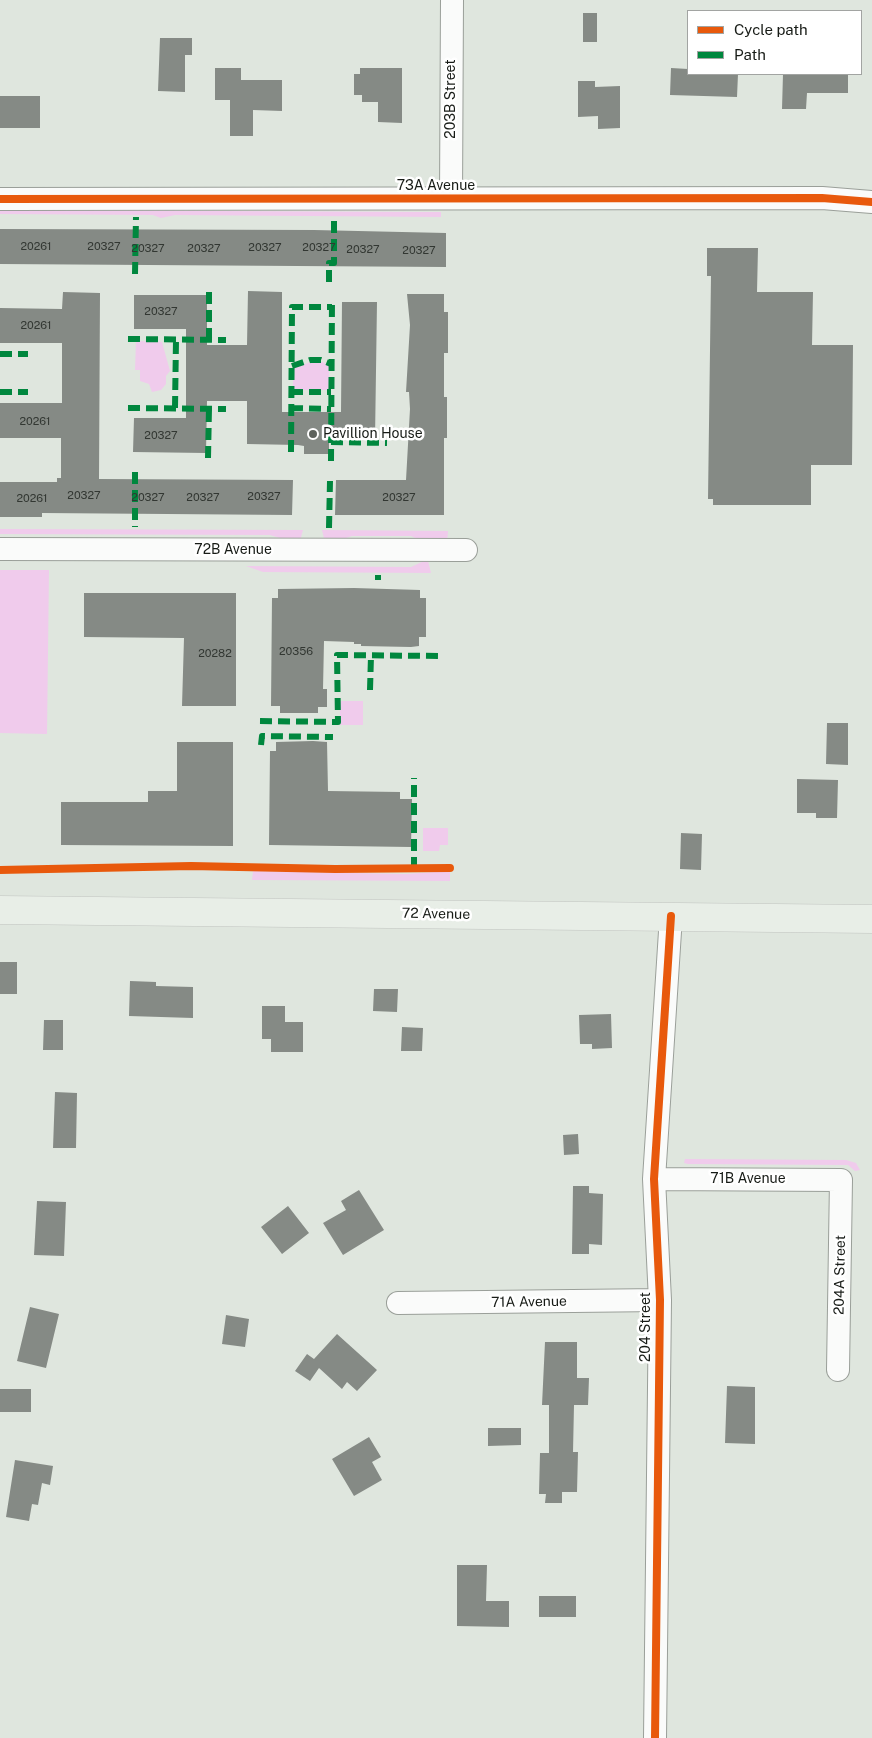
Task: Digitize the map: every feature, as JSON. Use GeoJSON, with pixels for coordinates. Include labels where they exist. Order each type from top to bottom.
{"type":"FeatureCollection","features":[{"type":"Feature","properties":{"kind":"main road","name":"72 Avenue"},"geometry":{"type":"LineString","coordinates":[[0,910],[872,918]]}},
{"type":"Feature","properties":{"kind":"street","name":"203B Street"},"geometry":{"type":"LineString","coordinates":[[451,198],[452,0]]}},
{"type":"Feature","properties":{"kind":"street","name":"73A Avenue"},"geometry":{"type":"LineString","coordinates":[[0,199],[822,198],[872,202]]}},
{"type":"Feature","properties":{"kind":"street","name":"72B Avenue"},"geometry":{"type":"LineString","coordinates":[[0,549],[466,550]]}},
{"type":"Feature","properties":{"kind":"street","name":"204 Street"},"geometry":{"type":"LineString","coordinates":[[655,1738],[660,1300],[654,1179],[671,916]]}},
{"type":"Feature","properties":{"kind":"street","name":"71B Avenue"},"geometry":{"type":"LineString","coordinates":[[654,1179],[841,1180]]}},
{"type":"Feature","properties":{"kind":"street","name":"204A Street"},"geometry":{"type":"LineString","coordinates":[[838,1370],[841,1180]]}},
{"type":"Feature","properties":{"kind":"street","name":"71A Avenue"},"geometry":{"type":"LineString","coordinates":[[398,1303],[660,1300]]}},
{"type":"Feature","properties":{"kind":"shaded area"},"geometry":{"type":"Polygon","coordinates":[[[0,210],[441,212],[441,217],[175,215],[161,218],[153,215],[0,214],[0,210]]]}},
{"type":"Feature","properties":{"kind":"shaded area"},"geometry":{"type":"Polygon","coordinates":[[[136,341],[162,342],[170,371],[166,376],[166,384],[161,390],[152,392],[149,384],[140,381],[140,370],[135,370],[136,341]]]}},
{"type":"Feature","properties":{"kind":"shaded area"},"geometry":{"type":"Polygon","coordinates":[[[311,362],[323,362],[329,366],[329,390],[293,390],[293,368],[311,362]]]}},
{"type":"Feature","properties":{"kind":"shaded area"},"geometry":{"type":"Polygon","coordinates":[[[0,529],[303,530],[300,541],[290,541],[270,535],[0,534],[0,529]]]}},
{"type":"Feature","properties":{"kind":"shaded area"},"geometry":{"type":"Polygon","coordinates":[[[322,530],[448,531],[447,543],[426,543],[411,536],[352,536],[337,541],[325,542],[322,530]]]}},
{"type":"Feature","properties":{"kind":"shaded area"},"geometry":{"type":"Polygon","coordinates":[[[428,561],[431,573],[263,572],[246,566],[411,567],[428,561]]]}},
{"type":"Feature","properties":{"kind":"shaded area"},"geometry":{"type":"Polygon","coordinates":[[[0,570],[49,570],[47,734],[0,733],[0,570]]]}},
{"type":"Feature","properties":{"kind":"shaded area"},"geometry":{"type":"Polygon","coordinates":[[[340,701],[363,701],[363,725],[340,725],[340,701]]]}},
{"type":"Feature","properties":{"kind":"shaded area"},"geometry":{"type":"Polygon","coordinates":[[[423,828],[448,828],[448,845],[440,845],[439,851],[423,851],[423,828]]]}},
{"type":"Feature","properties":{"kind":"shaded area"},"geometry":{"type":"Polygon","coordinates":[[[253,871],[406,874],[450,871],[450,881],[252,880],[253,871]]]}},
{"type":"Feature","properties":{"kind":"shaded area"},"geometry":{"type":"Polygon","coordinates":[[[685,1159],[846,1160],[856,1163],[860,1170],[855,1171],[848,1165],[688,1164],[684,1163],[685,1159]]]}},
{"type":"Feature","properties":{"kind":"building"},"geometry":{"type":"Polygon","coordinates":[[[583,13],[597,13],[597,42],[583,42],[583,13]]]}},
{"type":"Feature","properties":{"kind":"building"},"geometry":{"type":"Polygon","coordinates":[[[160,38],[192,38],[192,55],[185,55],[185,92],[158,91],[160,38]]]}},
{"type":"Feature","properties":{"kind":"building"},"geometry":{"type":"Polygon","coordinates":[[[215,68],[241,68],[241,80],[282,80],[282,111],[253,110],[253,136],[230,136],[230,100],[215,100],[215,68]]]}},
{"type":"Feature","properties":{"kind":"building"},"geometry":{"type":"Polygon","coordinates":[[[360,68],[402,68],[402,123],[378,122],[378,102],[362,102],[362,95],[354,95],[354,74],[360,74],[360,68]]]}},
{"type":"Feature","properties":{"kind":"building"},"geometry":{"type":"Polygon","coordinates":[[[671,68],[687,69],[687,75],[738,75],[737,97],[670,95],[671,68]]]}},
{"type":"Feature","properties":{"kind":"building"},"geometry":{"type":"Polygon","coordinates":[[[783,75],[848,75],[848,93],[807,93],[806,109],[782,109],[783,75]]]}},
{"type":"Feature","properties":{"kind":"building"},"geometry":{"type":"Polygon","coordinates":[[[578,81],[595,81],[595,87],[620,86],[620,128],[598,129],[598,116],[578,117],[578,81]]]}},
{"type":"Feature","properties":{"kind":"building"},"geometry":{"type":"Polygon","coordinates":[[[0,96],[40,96],[40,128],[0,128],[0,96]]]}},
{"type":"Feature","properties":{"kind":"building"},"geometry":{"type":"Polygon","coordinates":[[[0,229],[314,230],[446,233],[446,267],[0,264],[0,229]]]}},
{"type":"Feature","properties":{"kind":"building"},"geometry":{"type":"Polygon","coordinates":[[[707,248],[758,248],[757,292],[813,292],[812,345],[853,345],[852,465],[811,465],[811,505],[713,505],[713,499],[708,499],[711,276],[707,276],[707,248]]]}},
{"type":"Feature","properties":{"kind":"building"},"geometry":{"type":"Polygon","coordinates":[[[248,291],[282,292],[282,412],[341,412],[342,302],[377,302],[375,439],[329,439],[329,454],[304,454],[304,446],[298,445],[247,444],[247,401],[207,401],[206,453],[133,452],[134,418],[186,418],[186,329],[134,329],[134,295],[207,295],[207,345],[247,345],[248,291]]]}},
{"type":"Feature","properties":{"kind":"building"},"geometry":{"type":"Polygon","coordinates":[[[63,292],[100,293],[99,479],[293,480],[292,515],[42,513],[42,517],[0,517],[0,482],[57,482],[57,478],[61,478],[61,438],[0,438],[0,403],[62,403],[62,343],[0,343],[0,308],[62,309],[63,292]]]}},
{"type":"Feature","properties":{"kind":"building"},"geometry":{"type":"Polygon","coordinates":[[[407,294],[444,294],[444,312],[448,312],[448,353],[444,353],[444,397],[447,397],[447,438],[444,438],[444,515],[335,515],[336,480],[406,480],[410,409],[409,392],[406,392],[410,325],[407,294]]]}},
{"type":"Feature","properties":{"kind":"building"},"geometry":{"type":"Polygon","coordinates":[[[354,588],[420,590],[420,598],[426,598],[426,637],[419,637],[419,646],[411,647],[361,646],[361,644],[354,644],[354,642],[324,641],[323,689],[327,689],[327,707],[318,707],[318,713],[280,713],[280,706],[271,706],[272,598],[278,598],[278,589],[354,588]]]}},
{"type":"Feature","properties":{"kind":"building"},"geometry":{"type":"Polygon","coordinates":[[[84,593],[236,593],[236,706],[182,706],[184,638],[84,637],[84,593]]]}},
{"type":"Feature","properties":{"kind":"building"},"geometry":{"type":"Polygon","coordinates":[[[827,723],[848,723],[848,765],[826,764],[827,723]]]}},
{"type":"Feature","properties":{"kind":"building"},"geometry":{"type":"Polygon","coordinates":[[[177,742],[233,742],[233,846],[61,845],[61,802],[148,802],[148,791],[177,791],[177,742]]]}},
{"type":"Feature","properties":{"kind":"building"},"geometry":{"type":"Polygon","coordinates":[[[276,742],[327,742],[328,791],[400,792],[400,799],[412,799],[411,847],[269,845],[270,751],[276,751],[276,742]]]}},
{"type":"Feature","properties":{"kind":"building"},"geometry":{"type":"Polygon","coordinates":[[[797,779],[838,780],[837,818],[816,818],[816,813],[797,813],[797,779]]]}},
{"type":"Feature","properties":{"kind":"building"},"geometry":{"type":"Polygon","coordinates":[[[681,833],[702,834],[701,870],[680,869],[681,833]]]}},
{"type":"Feature","properties":{"kind":"building"},"geometry":{"type":"Polygon","coordinates":[[[0,962],[17,962],[17,994],[0,994],[0,962]]]}},
{"type":"Feature","properties":{"kind":"building"},"geometry":{"type":"Polygon","coordinates":[[[130,981],[156,982],[156,986],[193,987],[193,1018],[129,1016],[130,981]]]}},
{"type":"Feature","properties":{"kind":"building"},"geometry":{"type":"Polygon","coordinates":[[[374,989],[398,989],[397,1012],[373,1011],[374,989]]]}},
{"type":"Feature","properties":{"kind":"building"},"geometry":{"type":"Polygon","coordinates":[[[262,1006],[285,1006],[285,1022],[303,1022],[303,1052],[271,1052],[271,1039],[262,1039],[262,1006]]]}},
{"type":"Feature","properties":{"kind":"building"},"geometry":{"type":"Polygon","coordinates":[[[611,1014],[612,1048],[592,1049],[592,1044],[580,1044],[579,1015],[611,1014]]]}},
{"type":"Feature","properties":{"kind":"building"},"geometry":{"type":"Polygon","coordinates":[[[44,1020],[63,1020],[63,1050],[43,1050],[44,1020]]]}},
{"type":"Feature","properties":{"kind":"building"},"geometry":{"type":"Polygon","coordinates":[[[402,1027],[423,1028],[422,1051],[401,1051],[402,1027]]]}},
{"type":"Feature","properties":{"kind":"building"},"geometry":{"type":"Polygon","coordinates":[[[55,1092],[77,1093],[76,1148],[53,1148],[55,1092]]]}},
{"type":"Feature","properties":{"kind":"building"},"geometry":{"type":"Polygon","coordinates":[[[578,1134],[579,1154],[564,1155],[563,1135],[578,1134]]]}},
{"type":"Feature","properties":{"kind":"building"},"geometry":{"type":"Polygon","coordinates":[[[573,1186],[589,1186],[589,1193],[603,1194],[602,1245],[589,1244],[589,1254],[572,1254],[573,1186]]]}},
{"type":"Feature","properties":{"kind":"building"},"geometry":{"type":"Polygon","coordinates":[[[359,1190],[384,1230],[343,1255],[323,1223],[346,1210],[341,1201],[359,1190]]]}},
{"type":"Feature","properties":{"kind":"building"},"geometry":{"type":"Polygon","coordinates":[[[37,1201],[66,1202],[64,1256],[34,1255],[37,1201]]]}},
{"type":"Feature","properties":{"kind":"building"},"geometry":{"type":"Polygon","coordinates":[[[288,1206],[309,1233],[282,1254],[261,1227],[288,1206]]]}},
{"type":"Feature","properties":{"kind":"building"},"geometry":{"type":"Polygon","coordinates":[[[30,1307],[59,1314],[46,1368],[17,1361],[30,1307]]]}},
{"type":"Feature","properties":{"kind":"building"},"geometry":{"type":"Polygon","coordinates":[[[226,1315],[249,1319],[245,1347],[222,1344],[226,1315]]]}},
{"type":"Feature","properties":{"kind":"building"},"geometry":{"type":"Polygon","coordinates":[[[337,1334],[377,1370],[357,1391],[347,1382],[342,1389],[319,1368],[310,1381],[295,1371],[307,1354],[314,1359],[337,1334]]]}},
{"type":"Feature","properties":{"kind":"building"},"geometry":{"type":"Polygon","coordinates":[[[545,1342],[577,1342],[577,1378],[589,1378],[588,1405],[574,1405],[573,1452],[578,1452],[577,1492],[562,1492],[562,1503],[545,1503],[546,1494],[539,1494],[540,1453],[549,1453],[549,1405],[542,1405],[545,1342]]]}},
{"type":"Feature","properties":{"kind":"building"},"geometry":{"type":"Polygon","coordinates":[[[727,1386],[755,1387],[755,1444],[725,1443],[727,1386]]]}},
{"type":"Feature","properties":{"kind":"building"},"geometry":{"type":"Polygon","coordinates":[[[0,1389],[31,1389],[31,1412],[0,1412],[0,1389]]]}},
{"type":"Feature","properties":{"kind":"building"},"geometry":{"type":"Polygon","coordinates":[[[488,1428],[521,1428],[521,1445],[488,1446],[488,1428]]]}},
{"type":"Feature","properties":{"kind":"building"},"geometry":{"type":"Polygon","coordinates":[[[369,1437],[381,1457],[372,1462],[382,1480],[354,1496],[332,1459],[369,1437]]]}},
{"type":"Feature","properties":{"kind":"building"},"geometry":{"type":"Polygon","coordinates":[[[15,1460],[53,1466],[50,1485],[42,1483],[38,1505],[32,1504],[29,1521],[6,1517],[15,1460]]]}},
{"type":"Feature","properties":{"kind":"building"},"geometry":{"type":"Polygon","coordinates":[[[457,1565],[487,1565],[486,1601],[509,1601],[509,1627],[457,1626],[457,1565]]]}},
{"type":"Feature","properties":{"kind":"building"},"geometry":{"type":"Polygon","coordinates":[[[539,1596],[576,1596],[576,1617],[539,1617],[539,1596]]]}},
{"type":"Feature","properties":{"kind":"marked path"},"geometry":{"type":"LineString","coordinates":[[135,274],[136,217]]}},
{"type":"Feature","properties":{"kind":"marked path"},"geometry":{"type":"LineString","coordinates":[[329,282],[329,263],[334,263],[334,218]]}},
{"type":"Feature","properties":{"kind":"marked path"},"geometry":{"type":"LineString","coordinates":[[209,290],[209,340]]}},
{"type":"Feature","properties":{"kind":"marked path"},"geometry":{"type":"LineString","coordinates":[[331,461],[332,299]]}},
{"type":"Feature","properties":{"kind":"marked path"},"geometry":{"type":"LineString","coordinates":[[291,452],[292,307],[332,307]]}},
{"type":"Feature","properties":{"kind":"marked path"},"geometry":{"type":"LineString","coordinates":[[128,339],[226,340]]}},
{"type":"Feature","properties":{"kind":"marked path"},"geometry":{"type":"LineString","coordinates":[[175,408],[176,340]]}},
{"type":"Feature","properties":{"kind":"marked path"},"geometry":{"type":"LineString","coordinates":[[0,354],[28,354]]}},
{"type":"Feature","properties":{"kind":"marked path"},"geometry":{"type":"LineString","coordinates":[[292,366],[310,360],[321,360],[331,364]]}},
{"type":"Feature","properties":{"kind":"marked path"},"geometry":{"type":"LineString","coordinates":[[0,392],[28,392]]}},
{"type":"Feature","properties":{"kind":"marked path"},"geometry":{"type":"LineString","coordinates":[[291,392],[331,392]]}},
{"type":"Feature","properties":{"kind":"marked path"},"geometry":{"type":"LineString","coordinates":[[128,408],[226,409]]}},
{"type":"Feature","properties":{"kind":"marked path"},"geometry":{"type":"LineString","coordinates":[[208,458],[209,408]]}},
{"type":"Feature","properties":{"kind":"marked path"},"geometry":{"type":"LineString","coordinates":[[291,408],[331,409]]}},
{"type":"Feature","properties":{"kind":"marked path"},"geometry":{"type":"LineString","coordinates":[[331,442],[387,443]]}},
{"type":"Feature","properties":{"kind":"marked path"},"geometry":{"type":"LineString","coordinates":[[135,472],[135,527]]}},
{"type":"Feature","properties":{"kind":"marked path"},"geometry":{"type":"LineString","coordinates":[[329,528],[330,481]]}},
{"type":"Feature","properties":{"kind":"marked path"},"geometry":{"type":"LineString","coordinates":[[378,575],[378,580]]}},
{"type":"Feature","properties":{"kind":"marked path"},"geometry":{"type":"LineString","coordinates":[[260,721],[338,722],[337,655],[440,656]]}},
{"type":"Feature","properties":{"kind":"marked path"},"geometry":{"type":"LineString","coordinates":[[370,690],[371,656]]}},
{"type":"Feature","properties":{"kind":"marked path"},"geometry":{"type":"LineString","coordinates":[[261,745],[262,736],[333,737]]}},
{"type":"Feature","properties":{"kind":"marked path"},"geometry":{"type":"LineString","coordinates":[[414,778],[414,869]]}},
{"type":"Feature","properties":{"kind":"cycle path"},"geometry":{"type":"LineString","coordinates":[[0,199],[822,198],[872,202]]}},
{"type":"Feature","properties":{"kind":"cycle path"},"geometry":{"type":"LineString","coordinates":[[0,870],[191,866],[335,869],[450,868]]}},
{"type":"Feature","properties":{"kind":"cycle path"},"geometry":{"type":"LineString","coordinates":[[655,1738],[660,1300],[654,1179],[671,916]]}},
{"type":"Feature","properties":{"kind":"place","name":"Pavillion House"},"geometry":{"type":"Point","coordinates":[313,434]}}]}
